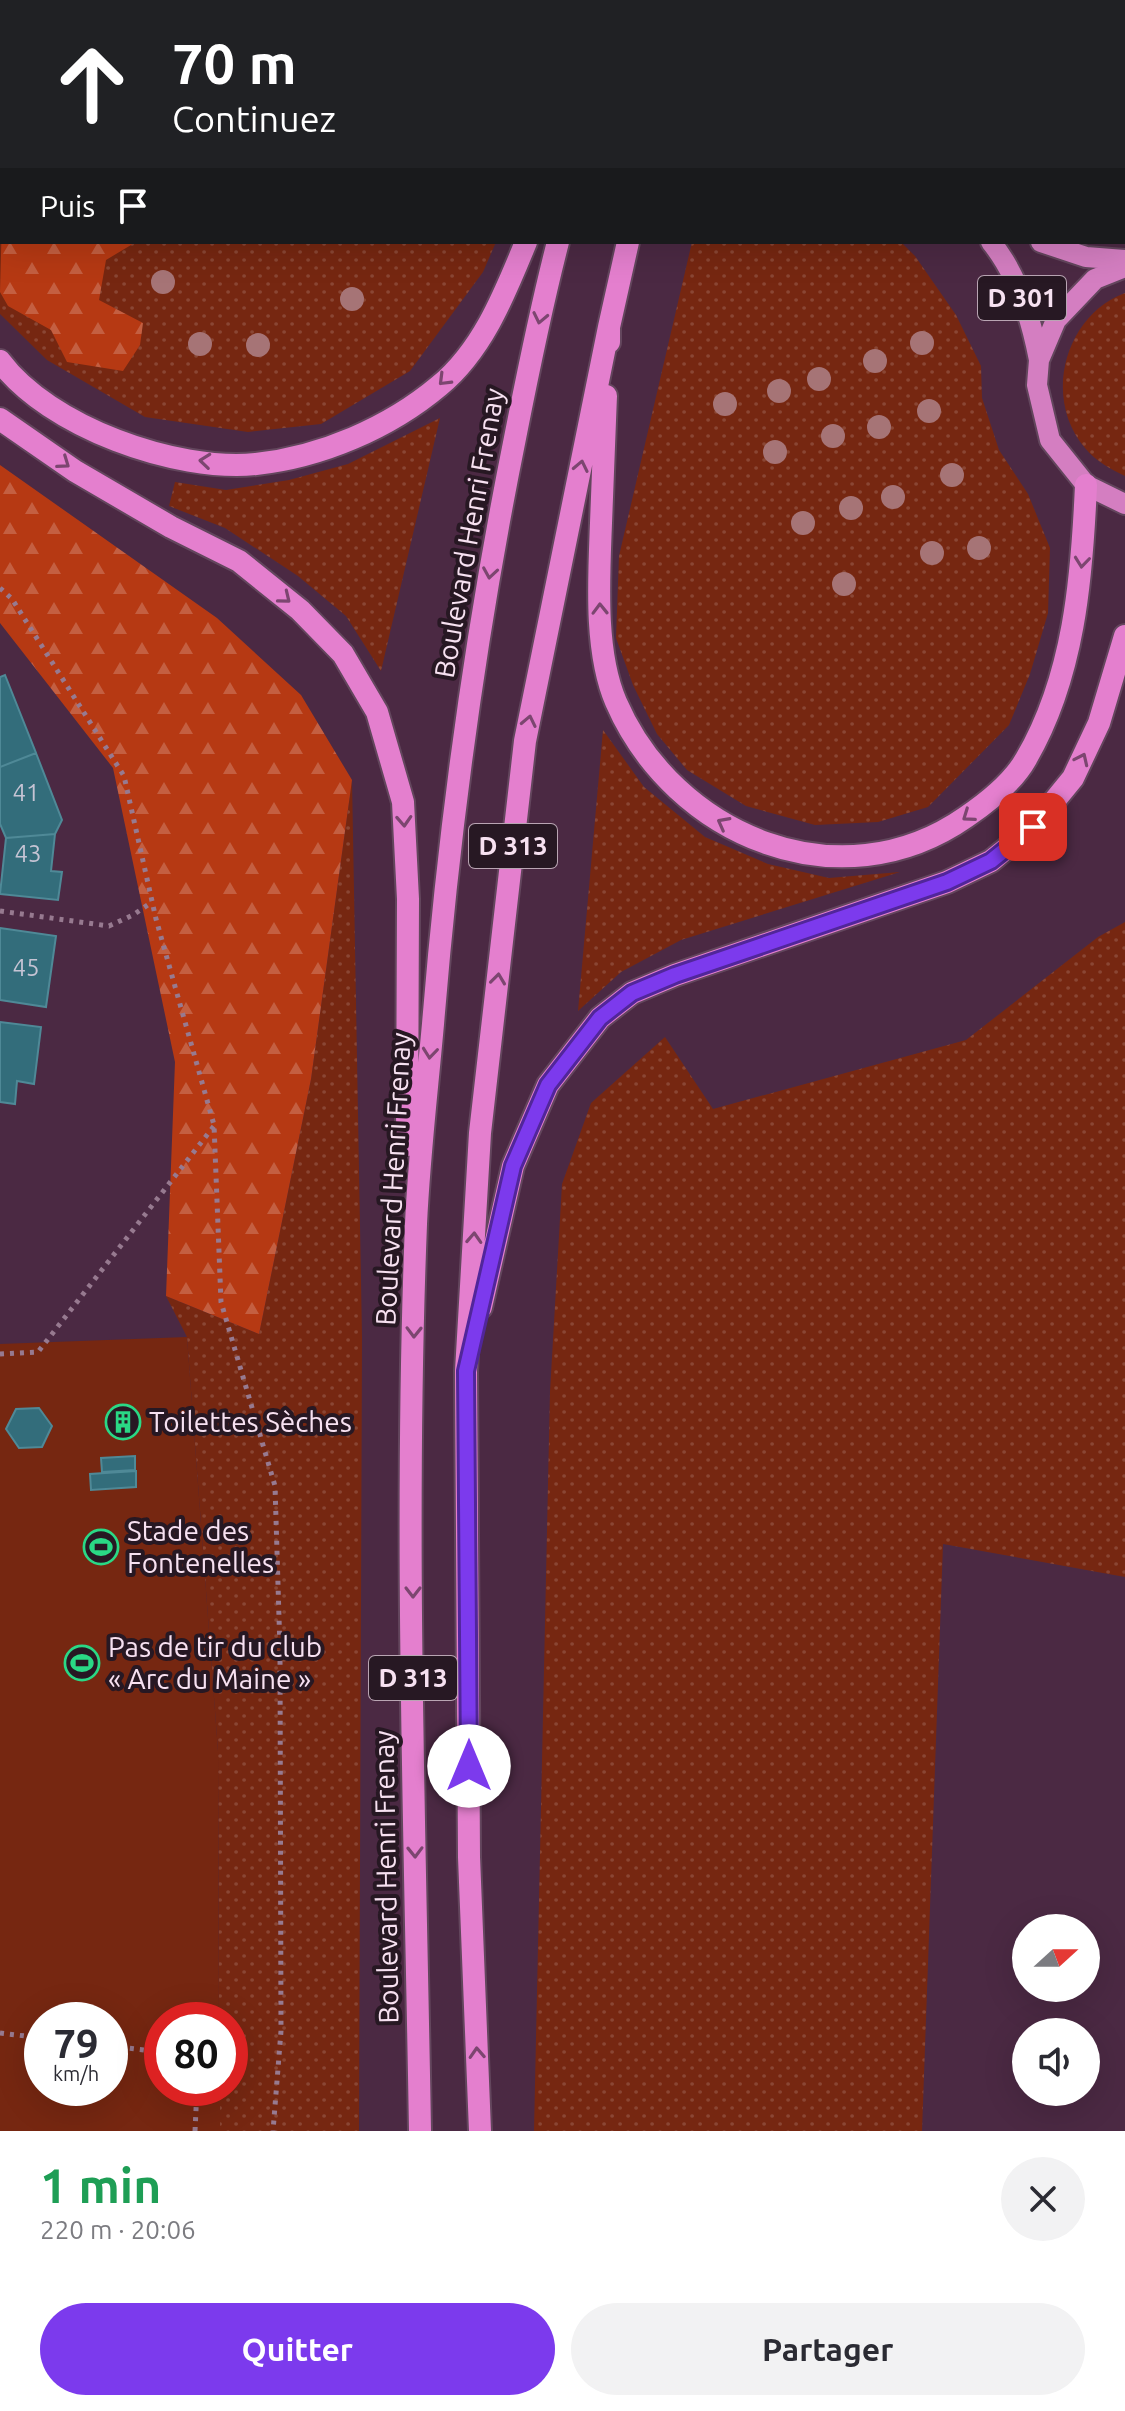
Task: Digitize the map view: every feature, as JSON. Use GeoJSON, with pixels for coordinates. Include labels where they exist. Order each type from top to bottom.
{"type":"FeatureCollection","features":[{"type":"Feature","properties":{"kind":"highway"},"geometry":{"type":"LineString","coordinates":[[0,361],[51,409],[102,436],[203,462],[255,464],[309,454],[351,439],[440,385],[475,345],[500,304],[525,244]]}},
{"type":"Feature","properties":{"kind":"highway","name":"Boulevard Henri Frenay"},"geometry":{"type":"LineString","coordinates":[[420,2131],[413,1774],[412,1409],[420,1142],[442,909],[460,768],[501,508],[558,244]]}},
{"type":"Feature","properties":{"kind":"highway","name":"D 313"},"geometry":{"type":"LineString","coordinates":[[480,2131],[469,1857],[466,1371],[480,1133],[525,741],[628,244]]}},
{"type":"Feature","properties":{"kind":"highway"},"geometry":{"type":"LineString","coordinates":[[609,327],[599,569],[600,637],[615,700],[661,775],[712,818],[762,843],[833,857],[890,851],[943,834],[989,801],[1026,760],[1062,679],[1082,566],[1086,485]]}},
{"type":"Feature","properties":{"kind":"highway"},"geometry":{"type":"LineString","coordinates":[[0,419],[75,471],[171,527],[239,561],[300,610],[343,654],[377,712],[403,802],[408,899],[407,1175],[416,1226]]}},
{"type":"Feature","properties":{"kind":"highway"},"geometry":{"type":"LineString","coordinates":[[466,1371],[513,1166],[548,1085],[600,1018],[632,993],[675,975],[947,882],[991,861],[1033,827],[1073,778],[1099,723],[1125,636]]}},
{"type":"Feature","properties":{"kind":"main road","name":"D 301"},"geometry":{"type":"LineString","coordinates":[[992,244],[1018,286],[1034,332],[1039,360]]}},
{"type":"Feature","properties":{"kind":"main road","name":"D 301"},"geometry":{"type":"LineString","coordinates":[[1047,244],[1086,257],[1125,260]]}},
{"type":"Feature","properties":{"kind":"main road"},"geometry":{"type":"LineString","coordinates":[[1125,267],[1095,279],[1056,320],[1039,360],[1037,385],[1050,440],[1086,485],[1125,504]]}},
{"type":"Feature","properties":{"kind":"path"},"geometry":{"type":"LineString","coordinates":[[0,588],[12,599],[124,776],[152,902],[214,1125],[221,1302],[275,1486],[280,1650],[281,2031],[273,2131]]}},
{"type":"Feature","properties":{"kind":"path"},"geometry":{"type":"LineString","coordinates":[[0,911],[109,926],[152,902]]}},
{"type":"Feature","properties":{"kind":"path"},"geometry":{"type":"LineString","coordinates":[[0,1354],[38,1352],[214,1125]]}},
{"type":"Feature","properties":{"kind":"path"},"geometry":{"type":"LineString","coordinates":[[0,2033],[24,2036]]}},
{"type":"Feature","properties":{"kind":"path"},"geometry":{"type":"LineString","coordinates":[[195,2131],[196,2106]]}},
{"type":"Feature","properties":{"kind":"shaded area"},"geometry":{"type":"Polygon","coordinates":[[[0,244],[495,244],[483,272],[410,371],[321,424],[248,432],[145,417],[47,360],[0,314],[0,244]]]}},
{"type":"Feature","properties":{"kind":"shaded area"},"geometry":{"type":"Polygon","coordinates":[[[692,244],[903,244],[915,256],[956,315],[981,366],[982,398],[999,450],[1028,494],[1050,548],[1048,613],[1030,674],[1009,725],[928,807],[878,822],[815,825],[746,806],[687,770],[657,734],[633,685],[616,638],[619,556],[692,244]]]}},
{"type":"Feature","properties":{"kind":"shaded area"},"geometry":{"type":"Polygon","coordinates":[[[1125,293],[1125,476],[1085,448],[1072,428],[1065,406],[1063,383],[1066,360],[1087,319],[1104,304],[1125,293]]]}},
{"type":"Feature","properties":{"kind":"shaded area"},"geometry":{"type":"Polygon","coordinates":[[[440,418],[381,671],[346,616],[298,576],[225,528],[169,506],[175,482],[226,490],[289,480],[348,464],[440,418]]]}},
{"type":"Feature","properties":{"kind":"shaded area"},"geometry":{"type":"Polygon","coordinates":[[[603,730],[644,787],[705,837],[768,864],[829,878],[900,872],[681,940],[621,972],[578,1011],[603,730]]]}},
{"type":"Feature","properties":{"kind":"shaded area"},"geometry":{"type":"Polygon","coordinates":[[[352,780],[362,1337],[359,2131],[220,2131],[220,2106],[248,2106],[248,2002],[219,2002],[218,1751],[187,1337],[166,1296],[259,1334],[311,1079],[352,780]]]}},
{"type":"Feature","properties":{"kind":"shaded area"},"geometry":{"type":"Polygon","coordinates":[[[1125,922],[1125,1577],[943,1544],[922,2131],[534,2131],[550,1392],[562,1184],[591,1103],[665,1037],[713,1109],[966,1040],[1098,937],[1125,922]]]}},
{"type":"Feature","properties":{"kind":"shaded area","name":"Pas de tir du club « Arc du Maine »"},"geometry":{"type":"Polygon","coordinates":[[[187,1337],[218,1751],[219,2002],[144,2002],[144,2106],[220,2106],[220,2131],[0,2131],[0,1344],[187,1337]]]}},
{"type":"Feature","properties":{"kind":"green space"},"geometry":{"type":"Polygon","coordinates":[[[1,244],[133,244],[106,260],[99,300],[143,323],[140,345],[123,371],[67,362],[51,330],[8,306],[0,292],[1,244]]]}},
{"type":"Feature","properties":{"kind":"green space"},"geometry":{"type":"Polygon","coordinates":[[[0,465],[217,618],[301,695],[352,780],[311,1079],[259,1334],[166,1296],[175,1062],[113,768],[0,623],[0,465]]]}},
{"type":"Feature","properties":{"kind":"building"},"geometry":{"type":"Polygon","coordinates":[[[5,675],[36,753],[0,767],[0,677],[5,675]]]}},
{"type":"Feature","properties":{"kind":"building"},"geometry":{"type":"Polygon","coordinates":[[[36,753],[62,820],[55,834],[6,838],[0,824],[0,767],[36,753]]]}},
{"type":"Feature","properties":{"kind":"building"},"geometry":{"type":"Polygon","coordinates":[[[55,834],[51,871],[62,872],[58,900],[0,894],[6,838],[55,834]]]}},
{"type":"Feature","properties":{"kind":"building"},"geometry":{"type":"Polygon","coordinates":[[[0,928],[56,936],[46,1007],[0,1000],[0,928]]]}},
{"type":"Feature","properties":{"kind":"building"},"geometry":{"type":"Polygon","coordinates":[[[0,1022],[41,1027],[34,1084],[17,1081],[15,1104],[0,1102],[0,1022]]]}},
{"type":"Feature","properties":{"kind":"building"},"geometry":{"type":"Polygon","coordinates":[[[39,1408],[52,1426],[42,1447],[19,1448],[6,1429],[16,1409],[39,1408]]]}},
{"type":"Feature","properties":{"kind":"building","name":"Toilettes Sèches"},"geometry":{"type":"Polygon","coordinates":[[[129,1413],[130,1430],[116,1431],[115,1414],[129,1413]]]}},
{"type":"Feature","properties":{"kind":"building"},"geometry":{"type":"Polygon","coordinates":[[[135,1456],[135,1470],[102,1472],[101,1458],[135,1456]]]}},
{"type":"Feature","properties":{"kind":"building"},"geometry":{"type":"Polygon","coordinates":[[[136,1471],[136,1487],[91,1490],[90,1474],[136,1471]]]}},
{"type":"Feature","properties":{"kind":"place","name":"Toilettes Sèches"},"geometry":{"type":"Point","coordinates":[123,1422]}},
{"type":"Feature","properties":{"kind":"place","name":"Stade des Fontenelles"},"geometry":{"type":"Point","coordinates":[101,1547]}},
{"type":"Feature","properties":{"kind":"place","name":"Pas de tir du club « Arc du Maine »"},"geometry":{"type":"Point","coordinates":[82,1663]}},
{"type":"Feature","properties":{"kind":"route"},"geometry":{"type":"LineString","coordinates":[[469,1766],[466,1371],[513,1166],[548,1085],[600,1018],[632,993],[675,975],[947,882],[991,861],[1033,827]]}}]}
